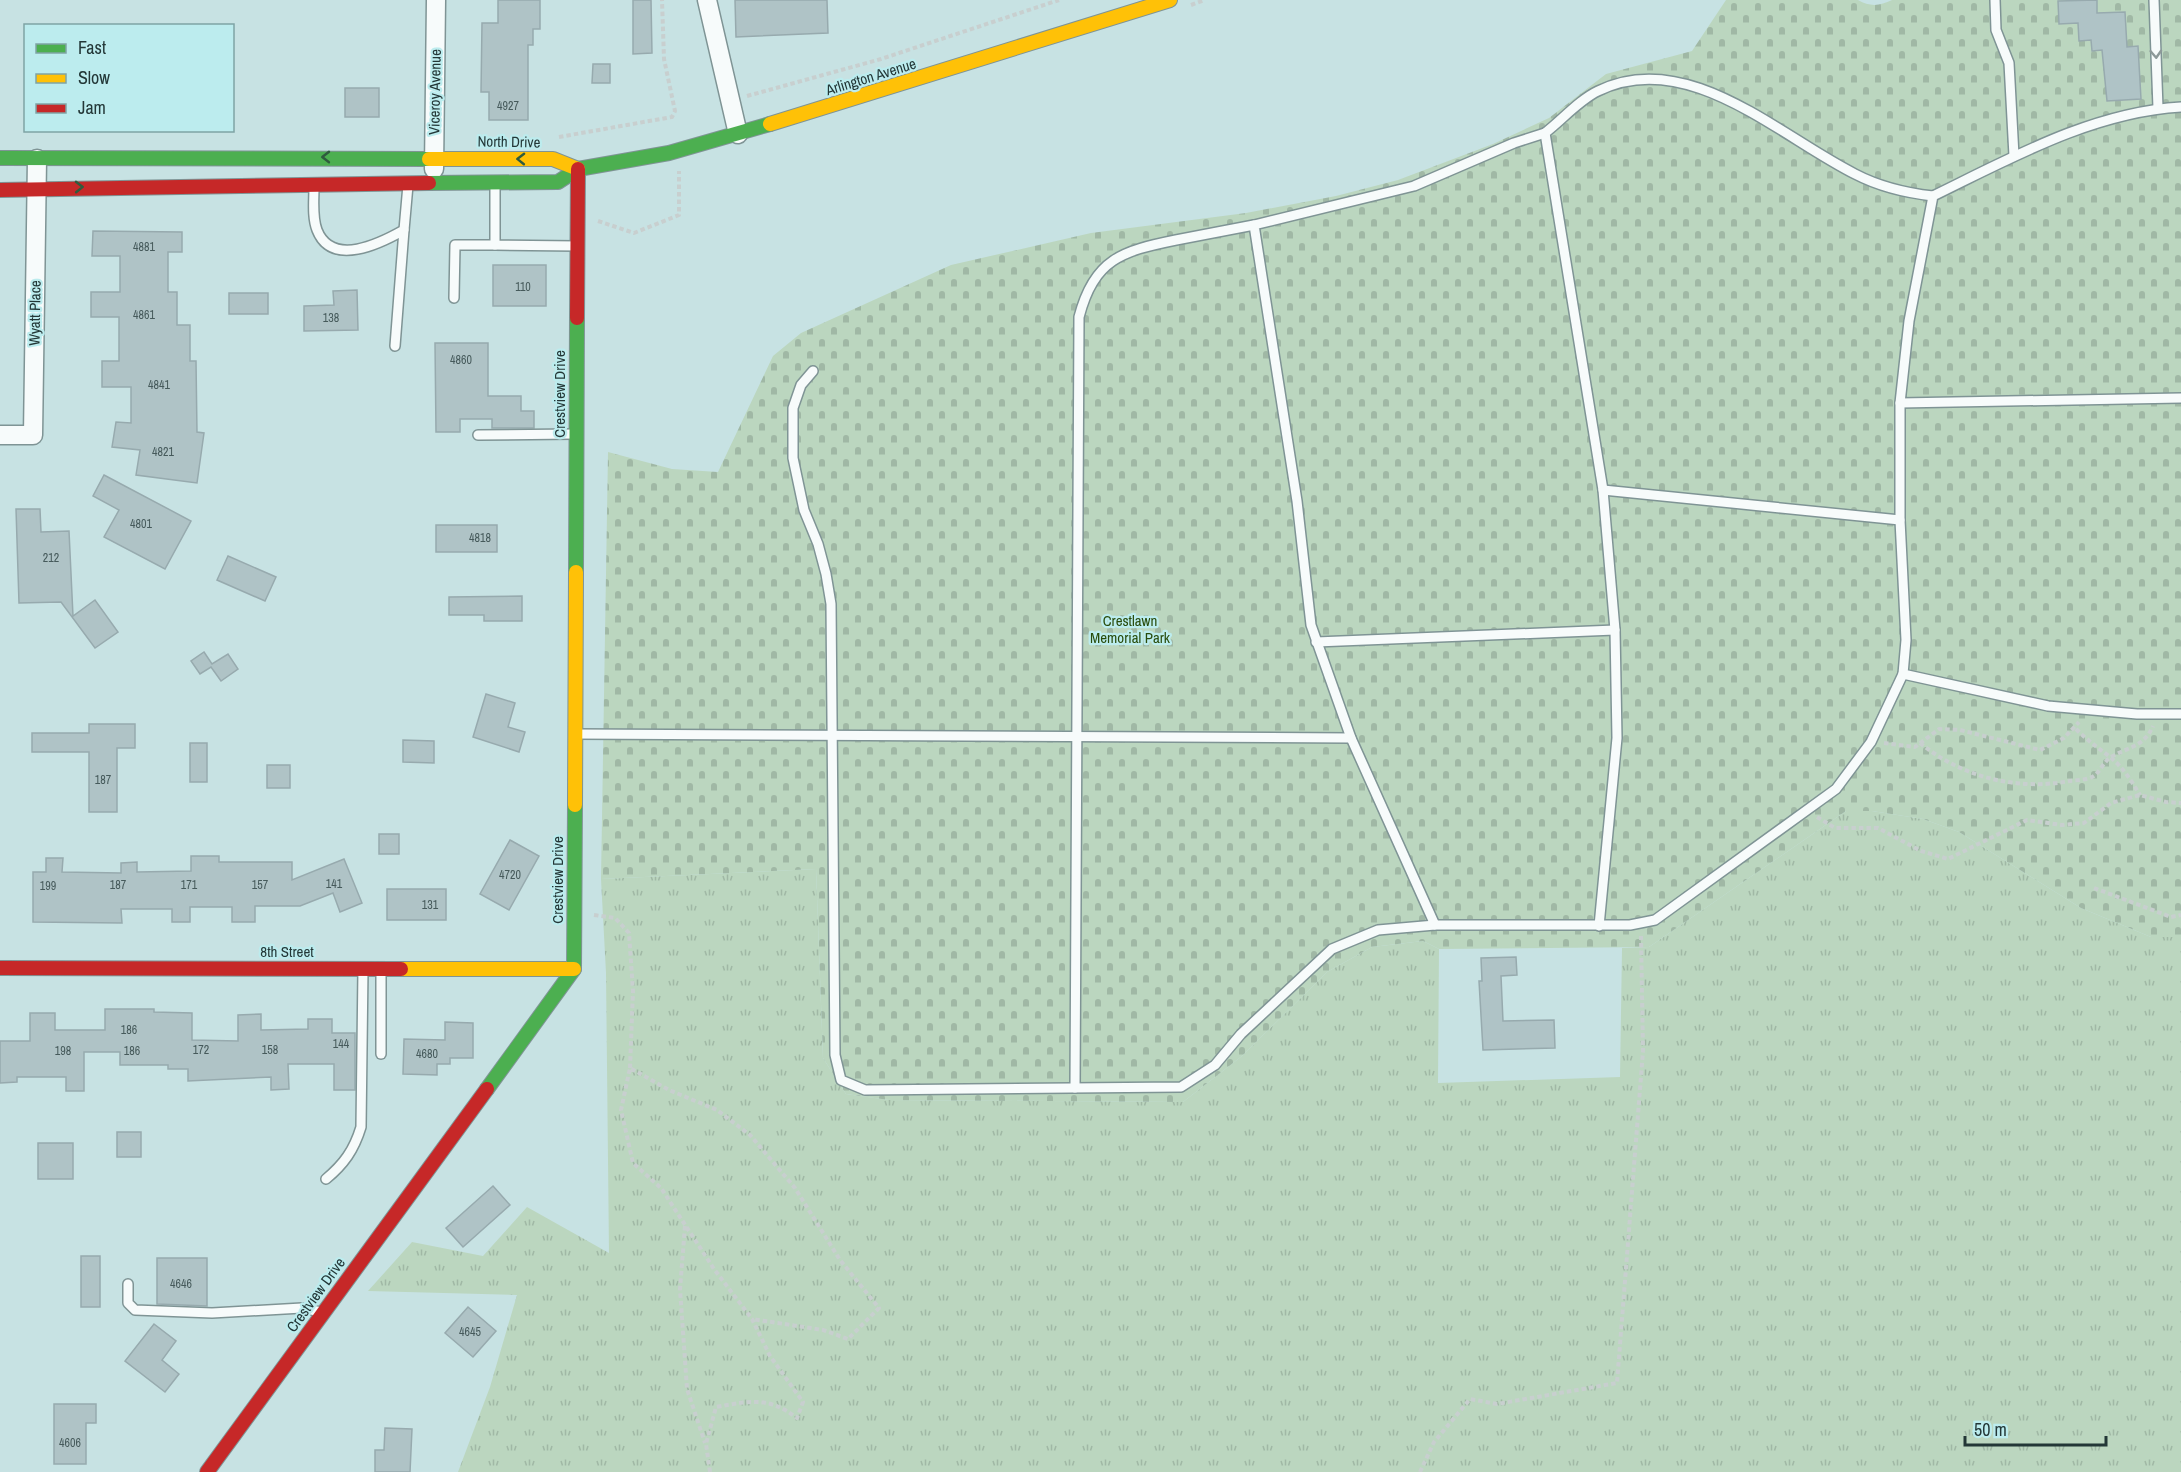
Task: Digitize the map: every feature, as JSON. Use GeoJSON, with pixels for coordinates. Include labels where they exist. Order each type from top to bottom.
{"type":"FeatureCollection","features":[{"type":"Feature","properties":{"kind":"street","name":"Viceroy Avenue"},"geometry":{"type":"LineString","coordinates":[[434,183],[436,0]]}},
{"type":"Feature","properties":{"kind":"street"},"geometry":{"type":"LineString","coordinates":[[707,0],[738,134]]}},
{"type":"Feature","properties":{"kind":"street","name":"Arlington Avenue"},"geometry":{"type":"LineString","coordinates":[[578,169],[679,150],[738,134],[1170,0]]}},
{"type":"Feature","properties":{"kind":"street","name":"North Drive"},"geometry":{"type":"LineString","coordinates":[[0,158],[553,159],[578,169]]}},
{"type":"Feature","properties":{"kind":"street","name":"Wyatt Place"},"geometry":{"type":"LineString","coordinates":[[0,435],[33,435],[37,159]]}},
{"type":"Feature","properties":{"kind":"street"},"geometry":{"type":"LineString","coordinates":[[0,190],[314,183],[558,182],[578,169]]}},
{"type":"Feature","properties":{"kind":"street","name":"Crestview Drive"},"geometry":{"type":"LineString","coordinates":[[207,1472],[574,969],[578,169]]}},
{"type":"Feature","properties":{"kind":"street","name":"8th Street"},"geometry":{"type":"LineString","coordinates":[[0,968],[574,969]]}},
{"type":"Feature","properties":{"kind":"lane"},"geometry":{"type":"LineString","coordinates":[[1995,0],[1996,30],[2009,63],[2014,156]]}},
{"type":"Feature","properties":{"kind":"lane"},"geometry":{"type":"LineString","coordinates":[[2154,0],[2158,108]]}},
{"type":"Feature","properties":{"kind":"lane"},"geometry":{"type":"LineString","coordinates":[[1075,1088],[1078,317],[1085,292],[1104,267],[1132,249],[1254,225],[1414,186],[1514,143],[1545,133],[1598,91],[1636,80],[1672,79],[1705,88],[1856,175],[1904,193],[1933,196],[2014,156],[2100,121],[2158,108],[2181,107]]}},
{"type":"Feature","properties":{"kind":"lane"},"geometry":{"type":"LineString","coordinates":[[1545,133],[1603,490],[1615,630],[1617,738],[1599,926]]}},
{"type":"Feature","properties":{"kind":"lane"},"geometry":{"type":"LineString","coordinates":[[314,183],[317,228],[321,237],[332,246],[348,250],[362,249],[378,245],[404,230]]}},
{"type":"Feature","properties":{"kind":"lane"},"geometry":{"type":"LineString","coordinates":[[395,346],[408,183]]}},
{"type":"Feature","properties":{"kind":"lane"},"geometry":{"type":"LineString","coordinates":[[495,183],[495,245]]}},
{"type":"Feature","properties":{"kind":"lane"},"geometry":{"type":"LineString","coordinates":[[813,371],[801,385],[795,402],[793,458],[804,510],[818,544],[830,594],[834,735],[835,1055],[841,1080],[865,1090],[1181,1087],[1215,1065],[1242,1034],[1332,949],[1378,930],[1435,926],[1599,926],[1655,920],[1836,789],[1871,742],[1903,674],[1906,640],[1900,520],[1900,403],[1908,321],[1933,196]]}},
{"type":"Feature","properties":{"kind":"lane"},"geometry":{"type":"LineString","coordinates":[[1254,225],[1297,501],[1311,625],[1351,738],[1435,926]]}},
{"type":"Feature","properties":{"kind":"lane"},"geometry":{"type":"LineString","coordinates":[[454,298],[455,245],[578,246]]}},
{"type":"Feature","properties":{"kind":"lane"},"geometry":{"type":"LineString","coordinates":[[1900,403],[2181,398]]}},
{"type":"Feature","properties":{"kind":"lane"},"geometry":{"type":"LineString","coordinates":[[478,435],[577,434]]}},
{"type":"Feature","properties":{"kind":"lane"},"geometry":{"type":"LineString","coordinates":[[1603,490],[1900,520]]}},
{"type":"Feature","properties":{"kind":"lane"},"geometry":{"type":"LineString","coordinates":[[1316,642],[1615,630]]}},
{"type":"Feature","properties":{"kind":"lane"},"geometry":{"type":"LineString","coordinates":[[1903,674],[2048,706],[2181,714]]}},
{"type":"Feature","properties":{"kind":"lane"},"geometry":{"type":"LineString","coordinates":[[576,734],[1351,738]]}},
{"type":"Feature","properties":{"kind":"lane"},"geometry":{"type":"LineString","coordinates":[[326,1179],[344,1164],[355,1146],[361,1127],[363,969]]}},
{"type":"Feature","properties":{"kind":"lane"},"geometry":{"type":"LineString","coordinates":[[381,969],[381,1054]]}},
{"type":"Feature","properties":{"kind":"lane"},"geometry":{"type":"LineString","coordinates":[[128,1284],[128,1303],[135,1310],[212,1312],[302,1308],[323,1313]]}},
{"type":"Feature","properties":{"kind":"path"},"geometry":{"type":"LineString","coordinates":[[557,137],[672,117],[675,111],[664,59],[662,0]]}},
{"type":"Feature","properties":{"kind":"path"},"geometry":{"type":"LineString","coordinates":[[730,100],[881,59],[1059,0]]}},
{"type":"Feature","properties":{"kind":"path"},"geometry":{"type":"LineString","coordinates":[[1184,7],[1205,0]]}},
{"type":"Feature","properties":{"kind":"path"},"geometry":{"type":"LineString","coordinates":[[578,213],[634,234],[679,215],[679,150]]}},
{"type":"Feature","properties":{"kind":"path"},"geometry":{"type":"LineString","coordinates":[[1871,742],[1915,747],[1939,729],[1960,730],[2040,750],[2076,729],[2086,710]]}},
{"type":"Feature","properties":{"kind":"path"},"geometry":{"type":"LineString","coordinates":[[1920,743],[1941,760],[1970,774],[2019,783],[2049,785],[2092,778],[2111,758],[2123,754],[2149,736],[2158,714]]}},
{"type":"Feature","properties":{"kind":"path"},"geometry":{"type":"LineString","coordinates":[[2076,729],[2092,746],[2111,758],[2129,777],[2140,795]]}},
{"type":"Feature","properties":{"kind":"path"},"geometry":{"type":"LineString","coordinates":[[1806,811],[1835,828],[1878,828],[1921,851],[1948,859],[1990,836],[2027,820],[2062,825],[2084,823],[2111,803],[2140,795],[2166,802],[2181,803]]}},
{"type":"Feature","properties":{"kind":"path"},"geometry":{"type":"LineString","coordinates":[[2094,888],[2171,917],[2181,915]]}},
{"type":"Feature","properties":{"kind":"path"},"geometry":{"type":"LineString","coordinates":[[574,913],[615,918],[628,933],[633,991],[630,1068],[621,1110],[633,1163],[661,1188],[714,1269],[752,1319],[770,1356],[804,1402],[797,1418],[781,1406],[753,1400],[716,1407],[706,1444]]}},
{"type":"Feature","properties":{"kind":"path"},"geometry":{"type":"LineString","coordinates":[[1420,1472],[1434,1442],[1470,1399],[1497,1404],[1617,1383],[1643,1050],[1640,923]]}},
{"type":"Feature","properties":{"kind":"path"},"geometry":{"type":"LineString","coordinates":[[630,1068],[669,1090],[717,1110],[750,1135],[795,1188],[840,1260],[879,1308],[848,1339],[823,1330],[752,1319]]}},
{"type":"Feature","properties":{"kind":"path"},"geometry":{"type":"LineString","coordinates":[[685,1225],[680,1289],[687,1389],[706,1444],[710,1472]]}},
{"type":"Feature","properties":{"kind":"green space","name":"Crestlawn Memorial Park"},"geometry":{"type":"Polygon","coordinates":[[[1726,0],[1858,0],[1875,5],[1892,0],[2181,0],[2181,937],[2151,937],[2081,908],[1959,832],[1923,819],[1872,811],[1846,811],[1649,947],[1439,949],[1423,941],[1372,947],[1327,972],[1242,1056],[1183,1102],[889,1100],[846,1094],[823,1058],[816,869],[601,879],[608,452],[672,469],[718,472],[773,356],[801,333],[951,265],[1091,233],[1246,213],[1336,196],[1398,180],[1493,144],[1549,118],[1606,74],[1692,51],[1726,0]]]}},
{"type":"Feature","properties":{"kind":"green space"},"geometry":{"type":"Polygon","coordinates":[[[1846,811],[1872,811],[1923,819],[1959,832],[2081,908],[2151,937],[2181,937],[2181,1472],[458,1472],[490,1387],[517,1295],[368,1291],[412,1242],[483,1256],[527,1207],[609,1253],[606,973],[601,879],[816,869],[823,1058],[846,1094],[889,1100],[1183,1102],[1242,1056],[1327,972],[1372,947],[1423,941],[1439,949],[1438,1083],[1620,1077],[1622,948],[1649,947],[1846,811]]]}},
{"type":"Feature","properties":{"kind":"building"},"geometry":{"type":"Polygon","coordinates":[[[498,0],[540,0],[540,29],[533,29],[533,45],[528,45],[528,120],[489,120],[489,92],[481,92],[482,23],[498,23],[498,0]]]}},
{"type":"Feature","properties":{"kind":"building"},"geometry":{"type":"Polygon","coordinates":[[[633,0],[651,0],[652,53],[633,54],[633,0]]]}},
{"type":"Feature","properties":{"kind":"building"},"geometry":{"type":"Polygon","coordinates":[[[735,0],[827,0],[828,33],[736,37],[735,0]]]}},
{"type":"Feature","properties":{"kind":"building"},"geometry":{"type":"Polygon","coordinates":[[[2097,0],[2097,13],[2125,12],[2127,47],[2138,46],[2141,99],[2107,101],[2102,50],[2092,51],[2091,40],[2079,41],[2078,23],[2059,24],[2058,1],[2097,0]]]}},
{"type":"Feature","properties":{"kind":"building"},"geometry":{"type":"Polygon","coordinates":[[[593,64],[610,64],[610,83],[592,83],[593,64]]]}},
{"type":"Feature","properties":{"kind":"building"},"geometry":{"type":"Polygon","coordinates":[[[345,88],[379,88],[379,117],[345,117],[345,88]]]}},
{"type":"Feature","properties":{"kind":"building"},"geometry":{"type":"Polygon","coordinates":[[[93,231],[182,232],[182,252],[168,252],[168,292],[177,292],[177,325],[190,325],[190,361],[196,361],[197,432],[204,433],[197,483],[136,475],[140,450],[112,447],[116,422],[131,423],[131,387],[102,387],[102,361],[119,361],[119,317],[91,317],[91,292],[120,292],[120,256],[92,256],[93,231]]]}},
{"type":"Feature","properties":{"kind":"building"},"geometry":{"type":"Polygon","coordinates":[[[493,265],[546,265],[546,306],[493,306],[493,265]]]}},
{"type":"Feature","properties":{"kind":"building"},"geometry":{"type":"Polygon","coordinates":[[[357,290],[358,330],[304,331],[304,306],[334,305],[333,291],[357,290]]]}},
{"type":"Feature","properties":{"kind":"building"},"geometry":{"type":"Polygon","coordinates":[[[229,293],[268,293],[268,314],[229,314],[229,293]]]}},
{"type":"Feature","properties":{"kind":"building"},"geometry":{"type":"Polygon","coordinates":[[[435,343],[488,343],[488,396],[521,396],[521,411],[534,411],[534,428],[492,428],[492,419],[460,419],[460,432],[436,432],[435,343]]]}},
{"type":"Feature","properties":{"kind":"building"},"geometry":{"type":"Polygon","coordinates":[[[104,475],[191,521],[165,569],[104,537],[119,510],[93,496],[104,475]]]}},
{"type":"Feature","properties":{"kind":"building"},"geometry":{"type":"Polygon","coordinates":[[[16,509],[40,509],[41,532],[69,531],[73,616],[95,600],[118,632],[95,648],[61,602],[19,603],[16,509]]]}},
{"type":"Feature","properties":{"kind":"building"},"geometry":{"type":"Polygon","coordinates":[[[436,525],[497,525],[497,552],[436,552],[436,525]]]}},
{"type":"Feature","properties":{"kind":"building"},"geometry":{"type":"Polygon","coordinates":[[[228,556],[276,577],[265,601],[217,580],[228,556]]]}},
{"type":"Feature","properties":{"kind":"building"},"geometry":{"type":"Polygon","coordinates":[[[522,596],[522,621],[484,621],[484,615],[449,615],[449,597],[522,596]]]}},
{"type":"Feature","properties":{"kind":"building"},"geometry":{"type":"Polygon","coordinates":[[[204,652],[212,664],[228,654],[238,669],[221,681],[211,667],[200,674],[191,661],[204,652]]]}},
{"type":"Feature","properties":{"kind":"building"},"geometry":{"type":"Polygon","coordinates":[[[486,694],[515,703],[508,727],[525,732],[519,752],[473,737],[486,694]]]}},
{"type":"Feature","properties":{"kind":"building"},"geometry":{"type":"Polygon","coordinates":[[[89,724],[135,724],[135,748],[117,748],[117,812],[89,812],[89,752],[32,752],[32,733],[89,733],[89,724]]]}},
{"type":"Feature","properties":{"kind":"building"},"geometry":{"type":"Polygon","coordinates":[[[403,740],[434,741],[434,763],[403,762],[403,740]]]}},
{"type":"Feature","properties":{"kind":"building"},"geometry":{"type":"Polygon","coordinates":[[[190,743],[207,743],[207,782],[190,782],[190,743]]]}},
{"type":"Feature","properties":{"kind":"building"},"geometry":{"type":"Polygon","coordinates":[[[267,765],[290,765],[290,788],[267,788],[267,765]]]}},
{"type":"Feature","properties":{"kind":"building"},"geometry":{"type":"Polygon","coordinates":[[[379,834],[399,834],[399,854],[379,854],[379,834]]]}},
{"type":"Feature","properties":{"kind":"building"},"geometry":{"type":"Polygon","coordinates":[[[510,840],[539,856],[509,910],[480,894],[510,840]]]}},
{"type":"Feature","properties":{"kind":"building"},"geometry":{"type":"Polygon","coordinates":[[[191,856],[219,856],[219,862],[292,862],[292,880],[344,859],[362,903],[340,912],[333,893],[300,906],[255,906],[255,922],[232,922],[232,907],[190,907],[190,922],[172,922],[172,909],[121,909],[122,923],[33,922],[33,872],[46,872],[46,858],[63,858],[62,872],[121,873],[121,863],[137,862],[137,872],[191,871],[191,856]]]}},
{"type":"Feature","properties":{"kind":"building"},"geometry":{"type":"Polygon","coordinates":[[[387,889],[446,889],[446,920],[387,920],[387,889]]]}},
{"type":"Feature","properties":{"kind":"building"},"geometry":{"type":"Polygon","coordinates":[[[1516,957],[1517,975],[1501,976],[1503,1021],[1554,1020],[1555,1048],[1483,1050],[1479,981],[1482,981],[1481,958],[1516,957]]]}},
{"type":"Feature","properties":{"kind":"building"},"geometry":{"type":"Polygon","coordinates":[[[105,1009],[154,1009],[154,1012],[192,1013],[192,1040],[238,1041],[238,1015],[261,1014],[261,1030],[308,1029],[308,1019],[332,1019],[332,1033],[355,1033],[355,1090],[334,1090],[334,1064],[288,1064],[289,1089],[271,1090],[271,1077],[188,1081],[188,1069],[168,1069],[168,1065],[120,1065],[120,1052],[84,1052],[84,1091],[66,1091],[66,1077],[17,1077],[17,1082],[0,1083],[0,1041],[30,1041],[30,1013],[55,1013],[55,1030],[105,1030],[105,1009]]]}},
{"type":"Feature","properties":{"kind":"building"},"geometry":{"type":"Polygon","coordinates":[[[445,1022],[473,1023],[473,1058],[450,1058],[450,1064],[437,1064],[437,1075],[403,1074],[404,1039],[445,1040],[445,1022]]]}},
{"type":"Feature","properties":{"kind":"building"},"geometry":{"type":"Polygon","coordinates":[[[117,1132],[141,1132],[141,1157],[117,1157],[117,1132]]]}},
{"type":"Feature","properties":{"kind":"building"},"geometry":{"type":"Polygon","coordinates":[[[38,1143],[73,1143],[73,1179],[38,1179],[38,1143]]]}},
{"type":"Feature","properties":{"kind":"building"},"geometry":{"type":"Polygon","coordinates":[[[493,1186],[510,1205],[463,1247],[446,1228],[493,1186]]]}},
{"type":"Feature","properties":{"kind":"building"},"geometry":{"type":"Polygon","coordinates":[[[81,1256],[100,1256],[100,1307],[81,1307],[81,1256]]]}},
{"type":"Feature","properties":{"kind":"building"},"geometry":{"type":"Polygon","coordinates":[[[157,1258],[207,1258],[207,1306],[157,1304],[157,1258]]]}},
{"type":"Feature","properties":{"kind":"building"},"geometry":{"type":"Polygon","coordinates":[[[468,1307],[496,1331],[473,1357],[445,1333],[468,1307]]]}},
{"type":"Feature","properties":{"kind":"building"},"geometry":{"type":"Polygon","coordinates":[[[154,1324],[176,1341],[162,1360],[179,1374],[165,1392],[125,1361],[154,1324]]]}},
{"type":"Feature","properties":{"kind":"building"},"geometry":{"type":"Polygon","coordinates":[[[54,1404],[96,1404],[96,1423],[86,1423],[86,1464],[54,1464],[54,1404]]]}},
{"type":"Feature","properties":{"kind":"building"},"geometry":{"type":"Polygon","coordinates":[[[385,1428],[412,1429],[410,1472],[375,1472],[375,1450],[384,1450],[385,1428]]]}},
{"type":"Feature","properties":{"kind":"traffic: fast"},"geometry":{"type":"LineString","coordinates":[[429,183],[558,182],[578,169],[669,153],[770,124]]}},
{"type":"Feature","properties":{"kind":"traffic: fast"},"geometry":{"type":"LineString","coordinates":[[0,158],[429,159]]}},
{"type":"Feature","properties":{"kind":"traffic: fast"},"geometry":{"type":"LineString","coordinates":[[576,572],[577,318]]}},
{"type":"Feature","properties":{"kind":"traffic: fast"},"geometry":{"type":"LineString","coordinates":[[487,1089],[574,969],[575,805]]}},
{"type":"Feature","properties":{"kind":"traffic: slow"},"geometry":{"type":"LineString","coordinates":[[770,124],[1170,0]]}},
{"type":"Feature","properties":{"kind":"traffic: slow"},"geometry":{"type":"LineString","coordinates":[[429,159],[553,159],[578,169]]}},
{"type":"Feature","properties":{"kind":"traffic: slow"},"geometry":{"type":"LineString","coordinates":[[575,805],[576,572]]}},
{"type":"Feature","properties":{"kind":"traffic: slow"},"geometry":{"type":"LineString","coordinates":[[401,969],[574,969]]}},
{"type":"Feature","properties":{"kind":"traffic: jam"},"geometry":{"type":"LineString","coordinates":[[577,318],[578,169]]}},
{"type":"Feature","properties":{"kind":"traffic: jam"},"geometry":{"type":"LineString","coordinates":[[0,190],[429,183]]}},
{"type":"Feature","properties":{"kind":"traffic: jam"},"geometry":{"type":"LineString","coordinates":[[0,968],[401,969]]}},
{"type":"Feature","properties":{"kind":"traffic: jam"},"geometry":{"type":"LineString","coordinates":[[207,1472],[487,1089]]}}]}
